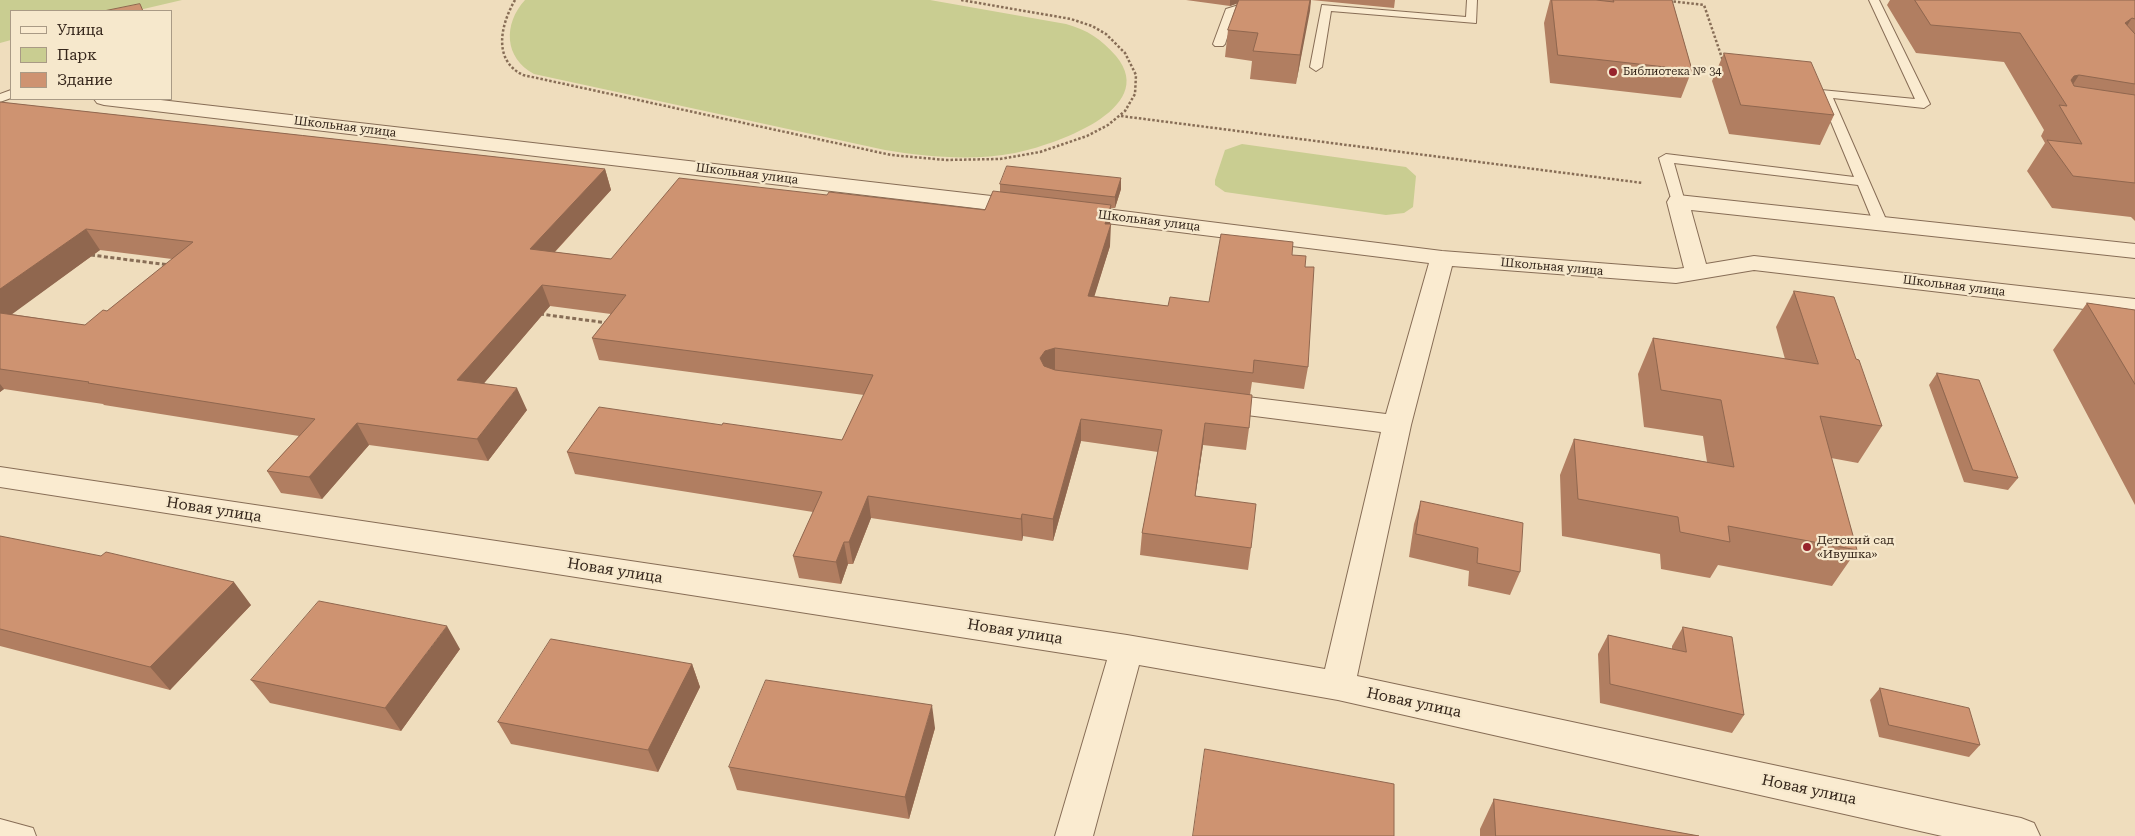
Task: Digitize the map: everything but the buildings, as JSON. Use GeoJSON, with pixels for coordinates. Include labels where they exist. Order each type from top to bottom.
{"type":"FeatureCollection","features":[{"type":"Feature","properties":{"kind":"street","name":"Школьная улица"},"geometry":{"type":"LineString","coordinates":[[113,100],[1442,258],[1676,276],[1754,263],[2135,307]]}},
{"type":"Feature","properties":{"kind":"street"},"geometry":{"type":"LineString","coordinates":[[1697,273],[1676,194],[1881,224],[2135,251]]}},
{"type":"Feature","properties":{"kind":"street"},"geometry":{"type":"LineString","coordinates":[[1338,686],[1397,425],[1442,258]]}},
{"type":"Feature","properties":{"kind":"street"},"geometry":{"type":"LineString","coordinates":[[1192,399],[1397,425]]}},
{"type":"Feature","properties":{"kind":"street","name":"Новая улица"},"geometry":{"type":"LineString","coordinates":[[0,477],[1127,649],[1338,686],[2021,836]]}},
{"type":"Feature","properties":{"kind":"street"},"geometry":{"type":"LineString","coordinates":[[1074,836],[1127,649]]}},
{"type":"Feature","properties":{"kind":"lane"},"geometry":{"type":"LineString","coordinates":[[1316,67],[1322,6],[1472,21],[1472,0]]}},
{"type":"Feature","properties":{"kind":"lane"},"geometry":{"type":"LineString","coordinates":[[1874,0],[1924,104],[1825,94],[1881,224]]}},
{"type":"Feature","properties":{"kind":"lane"},"geometry":{"type":"LineString","coordinates":[[1219,44],[1230,11],[1262,1],[1271,2]]}},
{"type":"Feature","properties":{"kind":"lane"},"geometry":{"type":"LineString","coordinates":[[1676,194],[1666,158],[1863,182]]}},
{"type":"Feature","properties":{"kind":"lane"},"geometry":{"type":"LineString","coordinates":[[0,830],[24,836]]}},
{"type":"Feature","properties":{"kind":"path"},"geometry":{"type":"LineString","coordinates":[[515,0],[504,22],[501,38],[503,48],[512,67],[517,72],[532,78],[891,154],[922,159],[965,161],[1025,155],[1083,137],[1121,116],[1133,97],[1137,85],[1130,61],[1114,40],[1078,21],[962,0]]}},
{"type":"Feature","properties":{"kind":"path"},"geometry":{"type":"LineString","coordinates":[[1668,1],[1704,5],[1723,62]]}},
{"type":"Feature","properties":{"kind":"path"},"geometry":{"type":"LineString","coordinates":[[1121,116],[1676,194]]}},
{"type":"Feature","properties":{"kind":"path"},"geometry":{"type":"LineString","coordinates":[[89,255],[177,266]]}},
{"type":"Feature","properties":{"kind":"path"},"geometry":{"type":"LineString","coordinates":[[532,313],[611,323]]}},
{"type":"Feature","properties":{"kind":"green space"},"geometry":{"type":"Polygon","coordinates":[[[0,0],[182,0],[139,10],[10,10],[10,40],[0,43],[0,0]]]}},
{"type":"Feature","properties":{"kind":"green space"},"geometry":{"type":"Polygon","coordinates":[[[525,0],[930,0],[1066,24],[1088,32],[1116,56],[1126,75],[1124,93],[1113,109],[1096,122],[1052,142],[1015,153],[966,157],[933,156],[885,150],[534,74],[517,59],[512,50],[510,40],[513,19],[525,0]]]}},
{"type":"Feature","properties":{"kind":"green space"},"geometry":{"type":"Polygon","coordinates":[[[1242,144],[1406,167],[1416,176],[1413,207],[1404,213],[1386,215],[1225,192],[1215,185],[1215,180],[1225,150],[1242,144]]]}},
{"type":"Feature","properties":{"kind":"place","name":"Библиотека № 34"},"geometry":{"type":"Point","coordinates":[1613,72]}},
{"type":"Feature","properties":{"kind":"place","name":"Детский сад «Ивушка»"},"geometry":{"type":"Point","coordinates":[1807,547]}}]}
